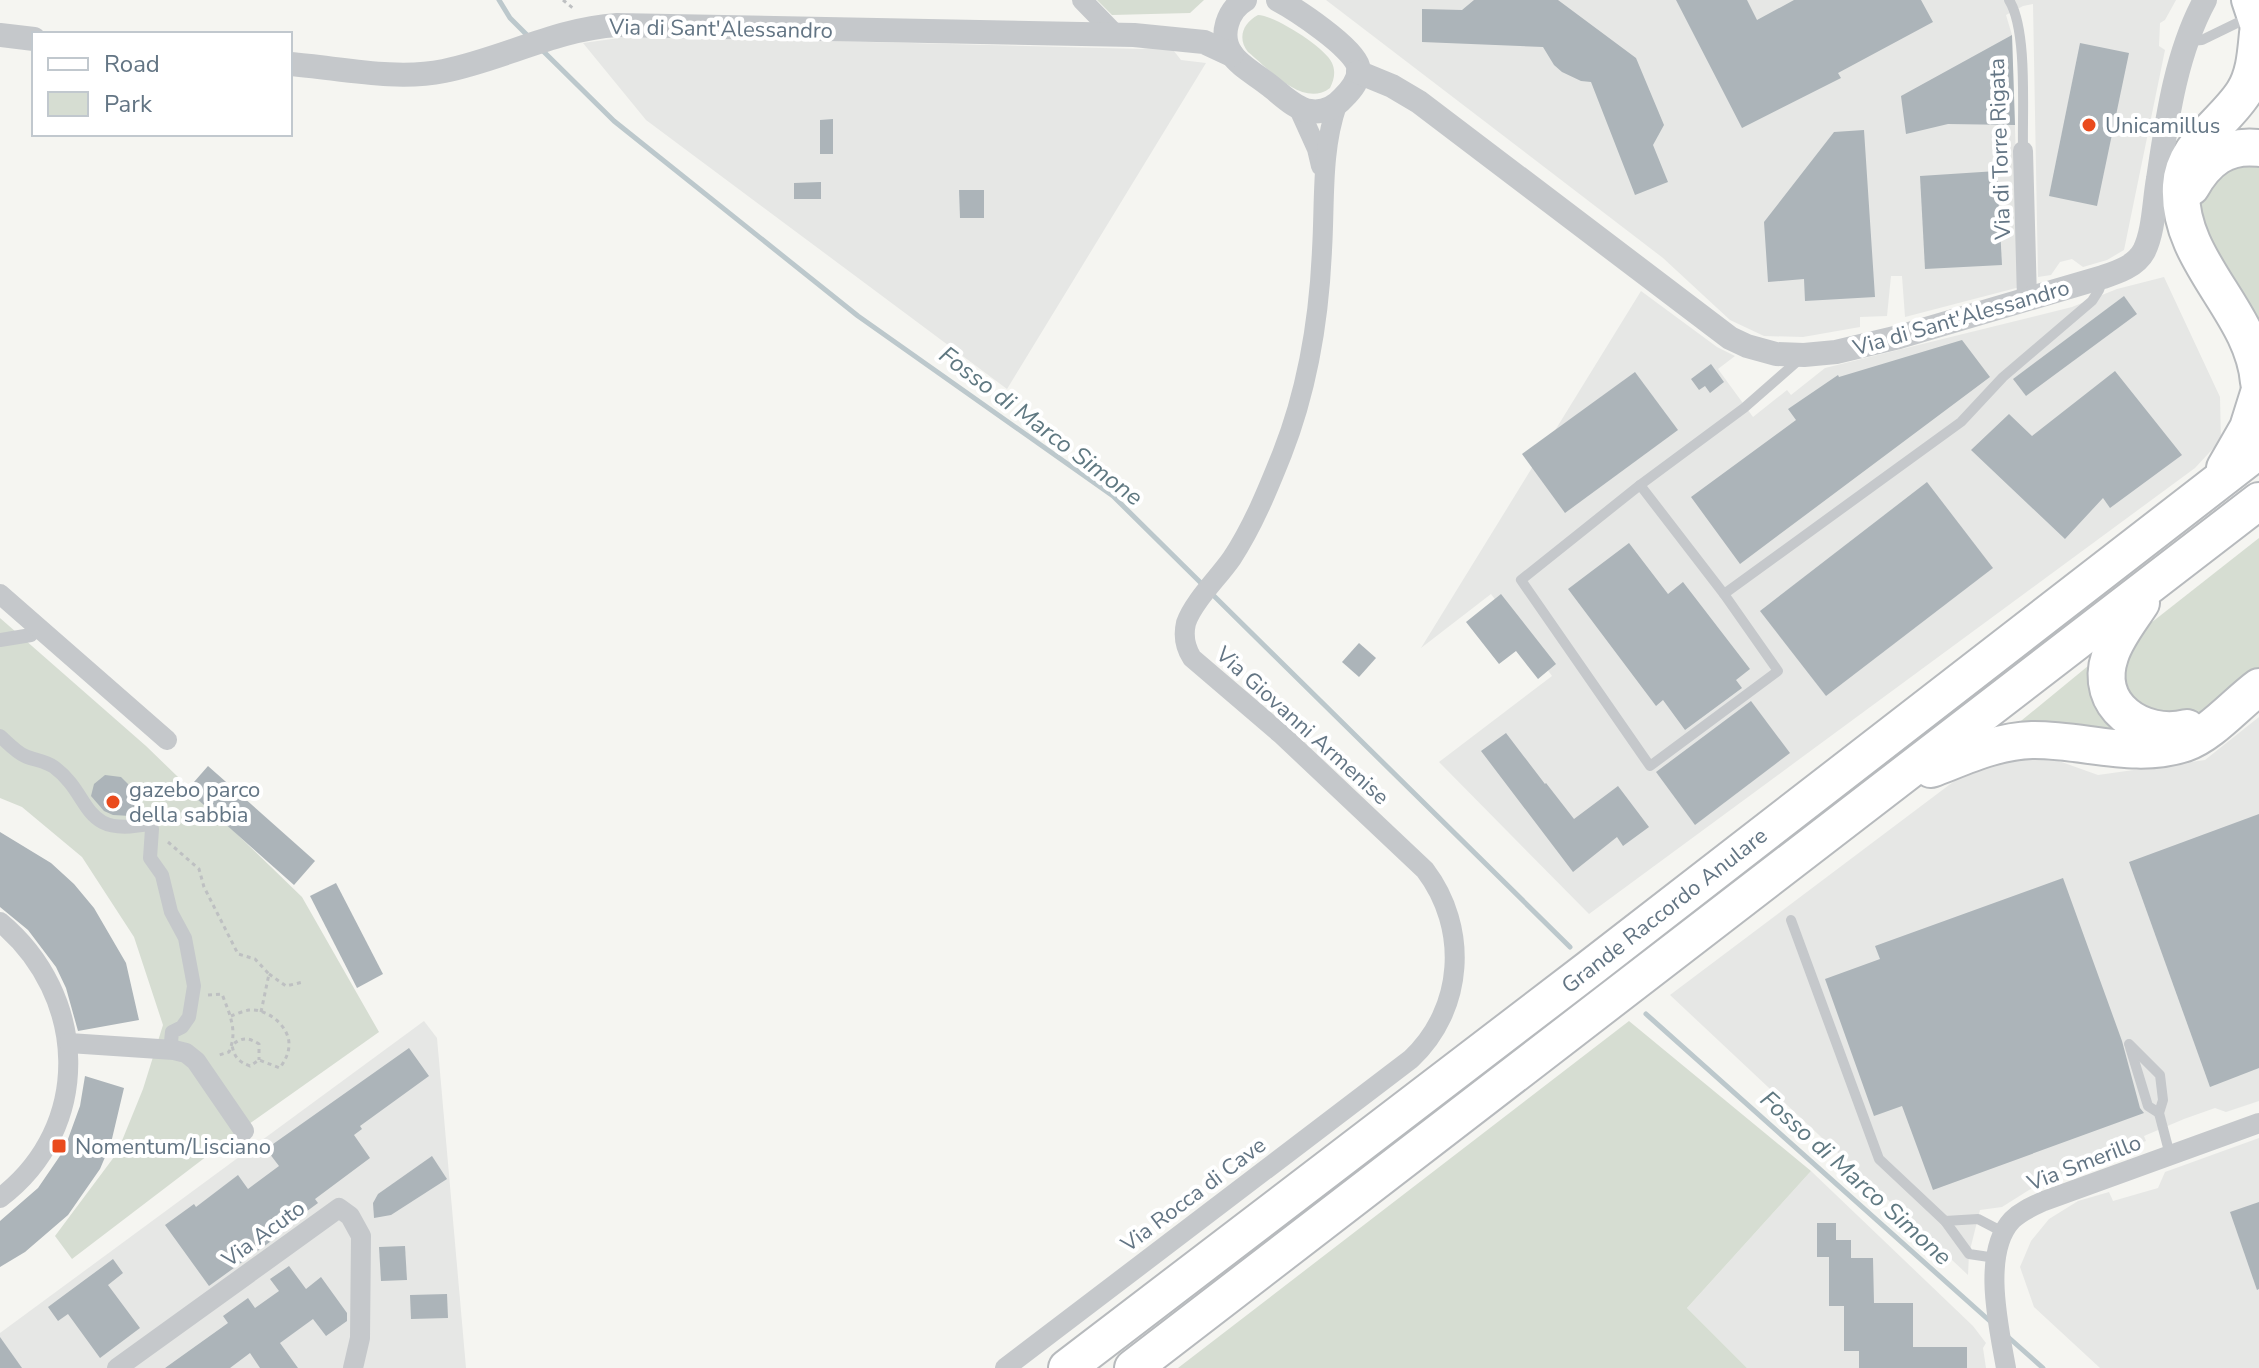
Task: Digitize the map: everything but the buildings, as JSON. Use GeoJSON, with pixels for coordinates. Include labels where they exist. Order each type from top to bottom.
{"type":"FeatureCollection","features":[{"type":"Feature","properties":{"kind":"highway"},"geometry":{"type":"LineString","coordinates":[[2250,23],[2255,63],[2245,91],[2206,134],[2186,167],[2181,183],[2182,207],[2198,254],[2252,341],[2259,382]]}},
{"type":"Feature","properties":{"kind":"highway"},"geometry":{"type":"LineString","coordinates":[[2182,207],[2196,177],[2215,156],[2237,148],[2259,148]]}},
{"type":"Feature","properties":{"kind":"highway"},"geometry":{"type":"LineString","coordinates":[[2212,486],[2241,444],[2259,393]]}},
{"type":"Feature","properties":{"kind":"highway","name":"Grande Raccordo Anulare"},"geometry":{"type":"LineString","coordinates":[[1067,1368],[2259,450]]}},
{"type":"Feature","properties":{"kind":"highway","name":"Grande Raccordo Anulare"},"geometry":{"type":"LineString","coordinates":[[1133,1368],[2259,501]]}},
{"type":"Feature","properties":{"kind":"highway"},"geometry":{"type":"LineString","coordinates":[[2154,583],[2110,656],[2107,678],[2114,699],[2135,723],[2162,731],[2187,728],[2246,697]]}},
{"type":"Feature","properties":{"kind":"highway"},"geometry":{"type":"LineString","coordinates":[[1896,782],[1975,752],[2019,741],[2054,741],[2138,750],[2183,744],[2207,731],[2246,697]]}},
{"type":"Feature","properties":{"kind":"street"},"geometry":{"type":"LineString","coordinates":[[1082,0],[1115,34]]}},
{"type":"Feature","properties":{"kind":"street","name":"Via di Sant'Alessandro"},"geometry":{"type":"LineString","coordinates":[[1358,72],[1392,86],[1419,102],[1730,338],[1766,352],[1804,355],[1888,340],[2103,277],[2128,267],[2140,257],[2146,246],[2166,122],[2188,41],[2205,0]]}},
{"type":"Feature","properties":{"kind":"street"},"geometry":{"type":"LineString","coordinates":[[1282,1],[1342,46],[1355,60],[1358,72],[1351,89],[1337,105],[1315,111],[1298,107]]}},
{"type":"Feature","properties":{"kind":"street","name":"Via di Sant'Alessandro"},"geometry":{"type":"LineString","coordinates":[[1160,37],[1189,30],[1239,4]]}},
{"type":"Feature","properties":{"kind":"street","name":"Via di Sant'Alessandro"},"geometry":{"type":"LineString","coordinates":[[1232,55],[1226,33],[1239,4]]}},
{"type":"Feature","properties":{"kind":"street","name":"Via di Sant'Alessandro"},"geometry":{"type":"LineString","coordinates":[[292,64],[422,74],[457,68],[586,28],[630,25],[1115,34],[1204,42],[1232,55],[1298,107]]}},
{"type":"Feature","properties":{"kind":"street"},"geometry":{"type":"LineString","coordinates":[[0,35],[32,39]]}},
{"type":"Feature","properties":{"kind":"street","name":"Via Giovanni Armenise"},"geometry":{"type":"LineString","coordinates":[[1337,105],[1324,182],[1317,321],[1298,407],[1282,454],[1240,545],[1188,618],[1186,649],[1192,658],[1282,735],[1402,846],[1425,870],[1441,895],[1453,951],[1452,990],[1435,1032],[1411,1059]]}},
{"type":"Feature","properties":{"kind":"street","name":"Via Giovanni Armenise"},"geometry":{"type":"LineString","coordinates":[[1298,107],[1317,149],[1324,182]]}},
{"type":"Feature","properties":{"kind":"street","name":"Via di Torre Rigata"},"geometry":{"type":"LineString","coordinates":[[2023,151],[2027,299]]}},
{"type":"Feature","properties":{"kind":"street"},"geometry":{"type":"LineString","coordinates":[[0,594],[167,740]]}},
{"type":"Feature","properties":{"kind":"street"},"geometry":{"type":"LineString","coordinates":[[0,640],[31,635]]}},
{"type":"Feature","properties":{"kind":"street"},"geometry":{"type":"LineString","coordinates":[[0,736],[22,755],[55,768],[88,810],[101,821],[119,828],[148,824],[152,829],[150,858],[162,875],[171,912],[185,938],[194,986],[189,1017],[182,1027],[172,1032],[171,1042]]}},
{"type":"Feature","properties":{"kind":"street"},"geometry":{"type":"LineString","coordinates":[[0,922],[26,948],[53,989],[64,1016],[69,1043],[67,1085],[55,1123],[34,1163],[0,1198]]}},
{"type":"Feature","properties":{"kind":"street"},"geometry":{"type":"LineString","coordinates":[[69,1043],[186,1053],[196,1061],[244,1131]]}},
{"type":"Feature","properties":{"kind":"street","name":"Via Rocca di Cave"},"geometry":{"type":"LineString","coordinates":[[1005,1368],[1411,1059]]}},
{"type":"Feature","properties":{"kind":"street","name":"Via Smerillo"},"geometry":{"type":"LineString","coordinates":[[2005,1360],[1994,1274],[1996,1251],[2008,1225],[2028,1209],[2259,1123]]}},
{"type":"Feature","properties":{"kind":"street","name":"Via Acuto"},"geometry":{"type":"LineString","coordinates":[[117,1368],[339,1208],[350,1216],[361,1236],[360,1338],[353,1368]]}},
{"type":"Feature","properties":{"kind":"lane","name":"Via di Torre Rigata"},"geometry":{"type":"LineString","coordinates":[[2009,0],[2019,34],[2023,151]]}},
{"type":"Feature","properties":{"kind":"lane"},"geometry":{"type":"LineString","coordinates":[[2188,41],[2202,40],[2250,23]]}},
{"type":"Feature","properties":{"kind":"lane"},"geometry":{"type":"LineString","coordinates":[[1724,594],[1961,422],[1995,385],[2092,301],[2103,277]]}},
{"type":"Feature","properties":{"kind":"lane"},"geometry":{"type":"LineString","coordinates":[[1640,485],[1724,594],[1778,671],[1650,766],[1521,580],[1640,485],[1744,408],[1804,355]]}},
{"type":"Feature","properties":{"kind":"lane"},"geometry":{"type":"LineString","coordinates":[[1791,920],[1879,1159],[1945,1221],[1969,1254],[1989,1257],[1996,1251],[2001,1231],[1978,1219],[1945,1221]]}},
{"type":"Feature","properties":{"kind":"lane"},"geometry":{"type":"LineString","coordinates":[[2159,1113],[2148,1106],[2129,1044],[2160,1075],[2163,1100],[2159,1113],[2170,1155]]}},
{"type":"Feature","properties":{"kind":"path"},"geometry":{"type":"LineString","coordinates":[[152,829],[199,869],[204,887],[238,954],[255,959],[286,986],[303,982]]}},
{"type":"Feature","properties":{"kind":"path"},"geometry":{"type":"LineString","coordinates":[[261,1012],[269,974]]}},
{"type":"Feature","properties":{"kind":"path"},"geometry":{"type":"LineString","coordinates":[[192,995],[222,994],[231,1016],[232,1045],[229,1052],[214,1056]]}},
{"type":"Feature","properties":{"kind":"path"},"geometry":{"type":"LineString","coordinates":[[231,1016],[250,1009],[269,1013],[282,1025],[289,1041],[287,1057],[280,1068],[259,1060]]}},
{"type":"Feature","properties":{"kind":"path"},"geometry":{"type":"LineString","coordinates":[[232,1045],[241,1038],[251,1039],[259,1044],[259,1060]]}},
{"type":"Feature","properties":{"kind":"path"},"geometry":{"type":"LineString","coordinates":[[232,1045],[234,1054],[242,1063],[250,1066],[259,1060]]}},
{"type":"Feature","properties":{"kind":"shaded area"},"geometry":{"type":"Polygon","coordinates":[[[1326,0],[2176,0],[2160,23],[2159,46],[2165,50],[2124,250],[2107,260],[2083,267],[2072,259],[2060,262],[2051,275],[2038,277],[2033,4],[2023,6],[2006,15],[2012,35],[2020,287],[1905,317],[1902,276],[1891,276],[1887,316],[1860,317],[1860,327],[1803,337],[1764,336],[1730,320],[1663,258],[1326,0]]]}},
{"type":"Feature","properties":{"kind":"shaded area"},"geometry":{"type":"Polygon","coordinates":[[[634,36],[1141,49],[1170,46],[1181,60],[1206,63],[1007,389],[646,120],[583,43],[634,36]]]}},
{"type":"Feature","properties":{"kind":"shaded area"},"geometry":{"type":"Polygon","coordinates":[[[2164,277],[2220,397],[2221,440],[2195,468],[1589,914],[1439,762],[1552,676],[1491,594],[1421,648],[1641,291],[1717,347],[1735,356],[1718,369],[1753,417],[1787,390],[1791,395],[1825,368],[2072,307],[2117,289],[2164,277]]]}},
{"type":"Feature","properties":{"kind":"shaded area"},"geometry":{"type":"Polygon","coordinates":[[[2259,717],[2259,1101],[2226,1112],[2215,1108],[2184,1119],[2144,1136],[2146,1141],[2087,1162],[2029,1190],[2002,1207],[1980,1210],[1969,1254],[1968,1275],[1670,995],[1957,779],[1999,762],[2031,758],[2056,760],[2098,775],[2205,760],[2259,717]]]}},
{"type":"Feature","properties":{"kind":"shaded area"},"geometry":{"type":"Polygon","coordinates":[[[424,1021],[437,1038],[466,1368],[0,1368],[0,1333],[424,1021]]]}},
{"type":"Feature","properties":{"kind":"shaded area"},"geometry":{"type":"Polygon","coordinates":[[[2259,1138],[2259,1368],[2100,1368],[2034,1307],[2020,1267],[2031,1241],[2049,1219],[2078,1201],[2109,1192],[2113,1201],[2158,1188],[2165,1172],[2259,1138]]]}},
{"type":"Feature","properties":{"kind":"shaded area"},"geometry":{"type":"Polygon","coordinates":[[[1811,1171],[1973,1326],[1986,1343],[1983,1348],[1986,1368],[1747,1368],[1687,1308],[1811,1171]]]}},
{"type":"Feature","properties":{"kind":"green space"},"geometry":{"type":"Polygon","coordinates":[[[1097,0],[1204,0],[1190,13],[1112,15],[1097,0]]]}},
{"type":"Feature","properties":{"kind":"green space"},"geometry":{"type":"Polygon","coordinates":[[[1258,15],[1287,26],[1328,57],[1334,73],[1330,88],[1320,93],[1297,90],[1248,52],[1243,31],[1258,15]]]}},
{"type":"Feature","properties":{"kind":"green space"},"geometry":{"type":"Polygon","coordinates":[[[2259,157],[2259,326],[2201,224],[2200,200],[2204,182],[2259,157]]]}},
{"type":"Feature","properties":{"kind":"green space"},"geometry":{"type":"Polygon","coordinates":[[[2259,538],[2259,671],[2201,714],[2164,723],[2120,688],[2128,641],[2259,538]]]}},
{"type":"Feature","properties":{"kind":"green space"},"geometry":{"type":"Polygon","coordinates":[[[0,618],[146,746],[302,897],[379,1032],[249,1124],[72,1259],[55,1236],[117,1153],[143,1089],[163,1025],[134,937],[82,857],[22,807],[0,798],[0,618]]]}},
{"type":"Feature","properties":{"kind":"green space"},"geometry":{"type":"Polygon","coordinates":[[[2088,666],[2090,686],[2100,713],[2121,734],[2016,725],[2088,666]]]}},
{"type":"Feature","properties":{"kind":"green space"},"geometry":{"type":"Polygon","coordinates":[[[1629,1021],[1811,1171],[1687,1308],[1747,1368],[1178,1368],[1629,1021]]]}},
{"type":"Feature","properties":{"kind":"waterway","name":"Fosso di Marco Simone"},"geometry":{"type":"LineString","coordinates":[[499,0],[510,18],[528,36]]}},
{"type":"Feature","properties":{"kind":"waterway","name":"Fosso di Marco Simone"},"geometry":{"type":"LineString","coordinates":[[541,49],[614,121],[858,316],[1113,496],[1203,585]]}},
{"type":"Feature","properties":{"kind":"waterway","name":"Fosso di Marco Simone"},"geometry":{"type":"LineString","coordinates":[[1210,592],[1570,947]]}},
{"type":"Feature","properties":{"kind":"waterway","name":"Fosso di Marco Simone"},"geometry":{"type":"LineString","coordinates":[[1646,1014],[1991,1322]]}},
{"type":"Feature","properties":{"kind":"waterway","name":"Fosso di Marco Simone"},"geometry":{"type":"LineString","coordinates":[[2008,1337],[2043,1368]]}},
{"type":"Feature","properties":{"kind":"place","name":"Unicamillus"},"geometry":{"type":"Point","coordinates":[2089,125]}},
{"type":"Feature","properties":{"kind":"place","name":"gazebo parco della sabbia"},"geometry":{"type":"Point","coordinates":[113,802]}},
{"type":"Feature","properties":{"kind":"place","name":"Nomentum/Lisciano"},"geometry":{"type":"Point","coordinates":[59,1146]}}]}
